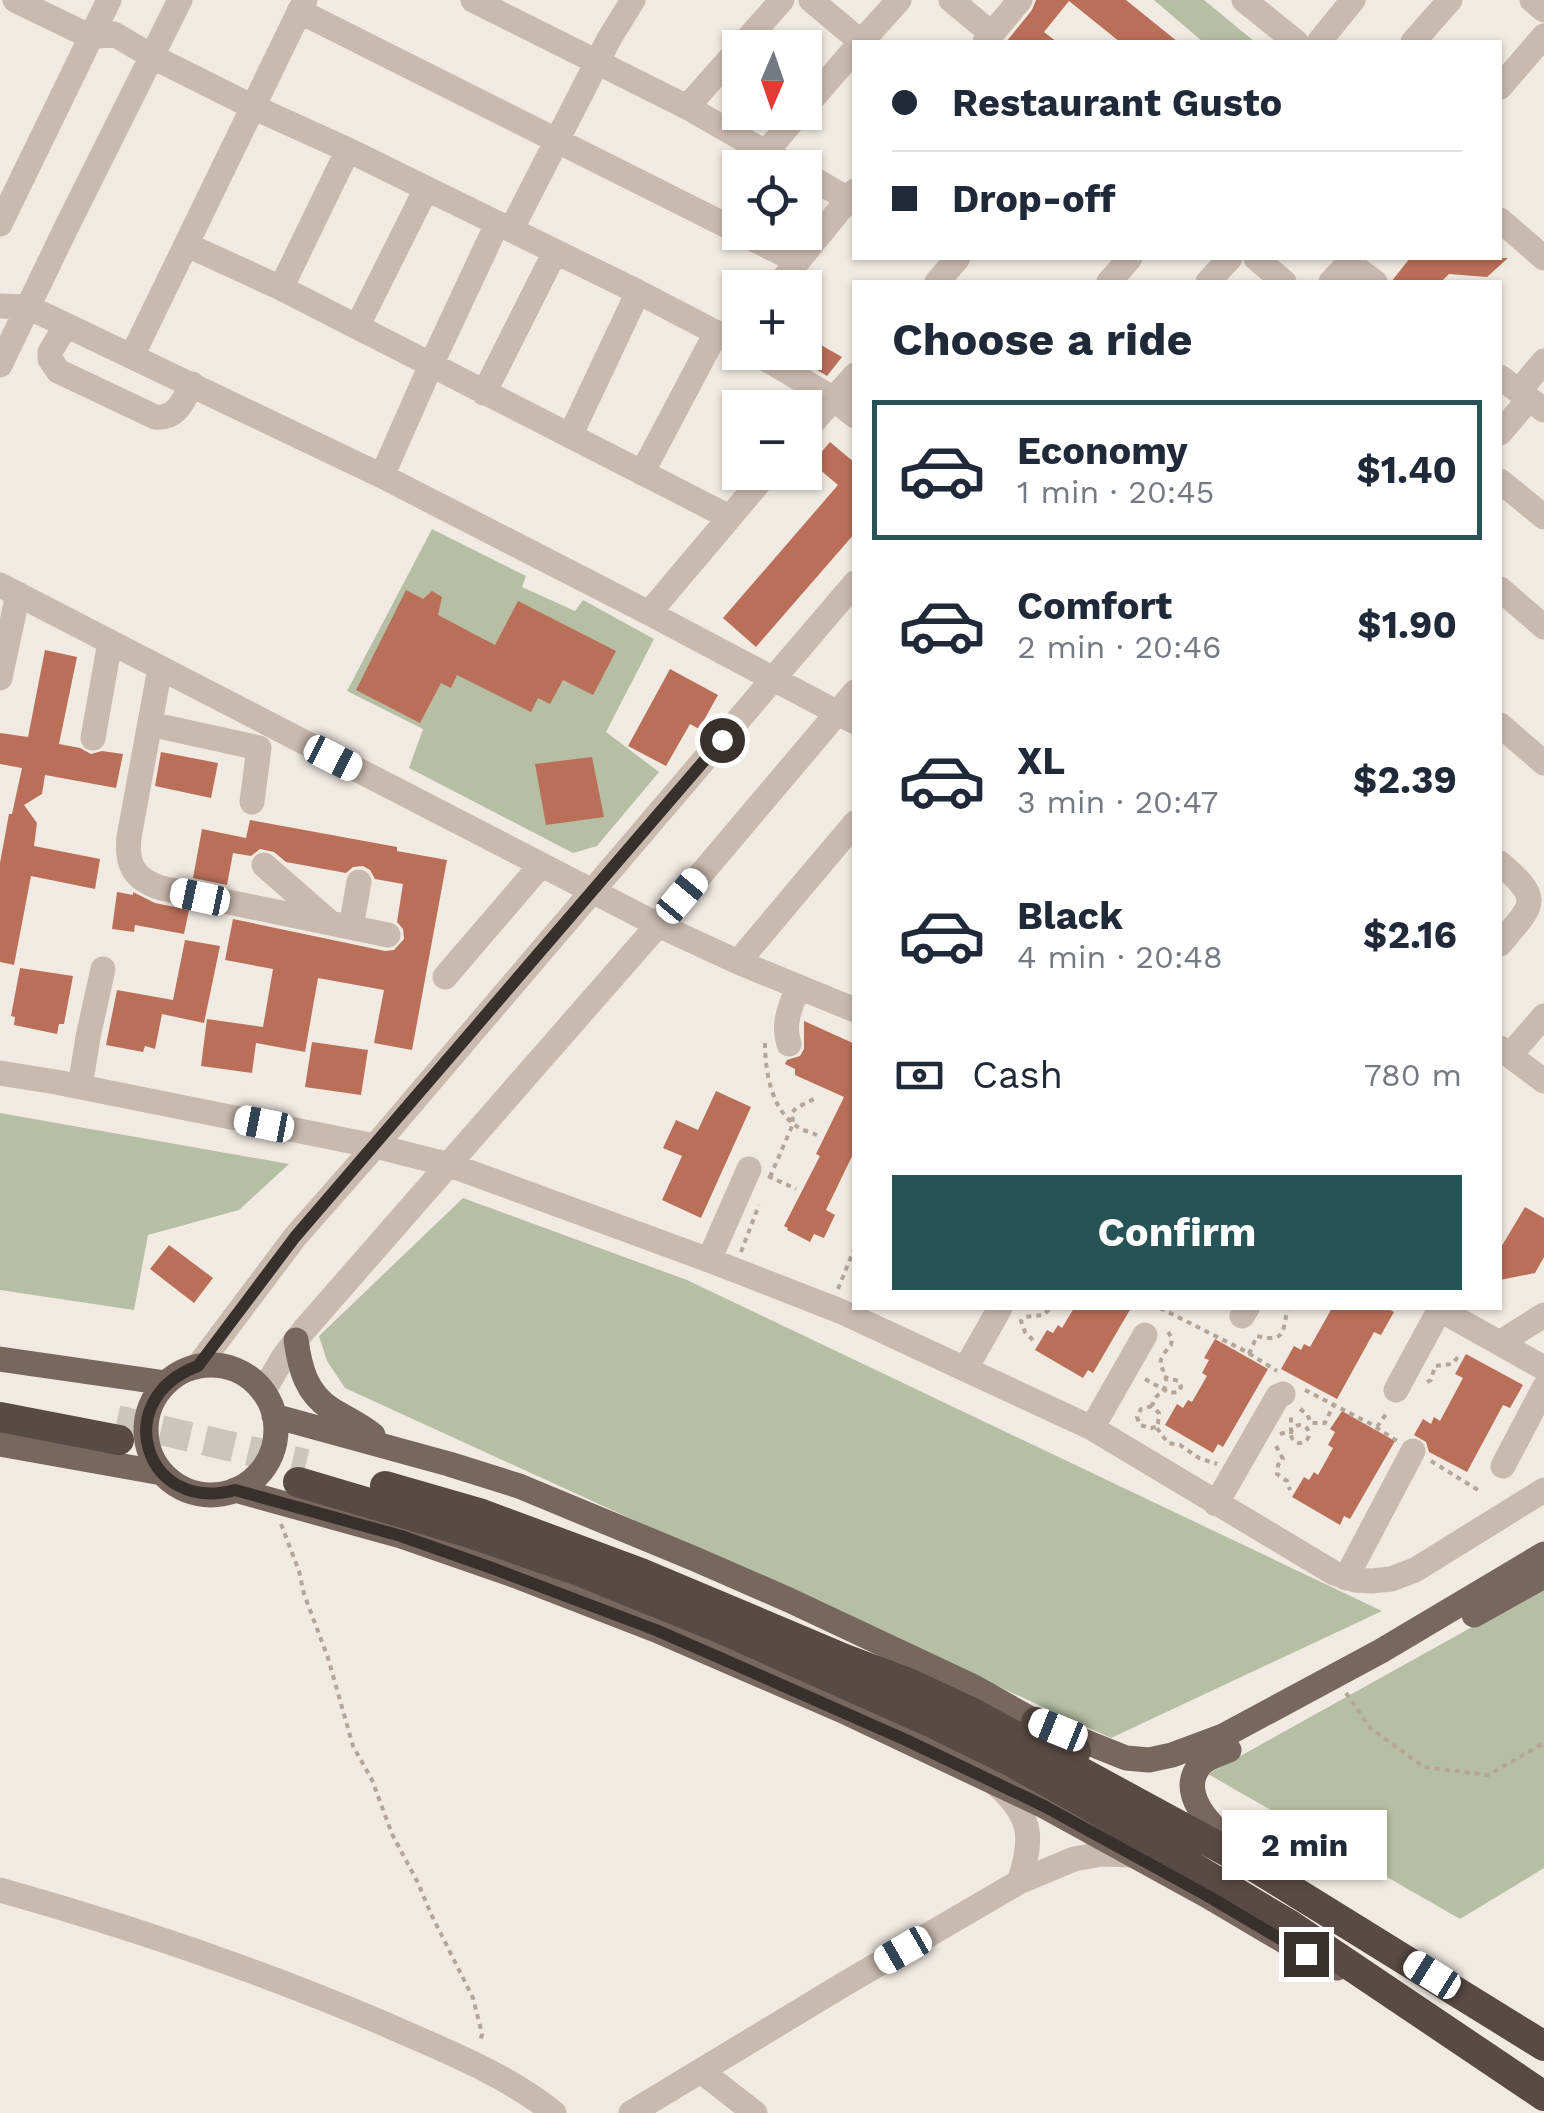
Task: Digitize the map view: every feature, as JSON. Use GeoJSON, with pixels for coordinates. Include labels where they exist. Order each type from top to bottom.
{"type":"FeatureCollection","features":[{"type":"Feature","properties":{"kind":"highway"},"geometry":{"type":"LineString","coordinates":[[0,1398],[118,1430],[0,1417]]}},
{"type":"Feature","properties":{"kind":"highway"},"geometry":{"type":"LineString","coordinates":[[1544,2046],[1250,1864],[971,1712],[911,1684],[640,1573],[482,1514],[302,1473],[579,1571],[715,1626],[1010,1761],[1290,1925],[1544,2096]]}},
{"type":"Feature","properties":{"kind":"highway"},"geometry":{"type":"LineString","coordinates":[[1036,1722],[1074,1750],[1156,1798],[1197,1834]]}},
{"type":"Feature","properties":{"kind":"main road"},"geometry":{"type":"LineString","coordinates":[[296,1340],[302,1375],[311,1392],[371,1432],[383,1446]]}},
{"type":"Feature","properties":{"kind":"main road"},"geometry":{"type":"LineString","coordinates":[[0,1359],[166,1384]]}},
{"type":"Feature","properties":{"kind":"main road"},"geometry":{"type":"LineString","coordinates":[[198,1366],[217,1366],[250,1378],[263,1392],[274,1416],[276,1438],[268,1460],[254,1478],[235,1490],[213,1495],[190,1492],[170,1481],[151,1456],[146,1437],[154,1399],[166,1384],[198,1366]]}},
{"type":"Feature","properties":{"kind":"main road"},"geometry":{"type":"LineString","coordinates":[[274,1416],[519,1486],[695,1559],[972,1686],[1036,1722],[1126,1758],[1149,1760],[1223,1736],[1381,1651],[1544,1554]]}},
{"type":"Feature","properties":{"kind":"main road"},"geometry":{"type":"LineString","coordinates":[[0,1444],[162,1473]]}},
{"type":"Feature","properties":{"kind":"main road"},"geometry":{"type":"LineString","coordinates":[[235,1490],[401,1536],[519,1577],[656,1630],[843,1711],[993,1780],[1306,1954],[1389,1993]]}},
{"type":"Feature","properties":{"kind":"main road"},"geometry":{"type":"LineString","coordinates":[[1250,1864],[1202,1814],[1192,1791],[1201,1764],[1544,1576]]}},
{"type":"Feature","properties":{"kind":"street"},"geometry":{"type":"LineString","coordinates":[[15,0],[153,57],[722,334]]}},
{"type":"Feature","properties":{"kind":"street"},"geometry":{"type":"LineString","coordinates":[[0,365],[180,0]]}},
{"type":"Feature","properties":{"kind":"street"},"geometry":{"type":"LineString","coordinates":[[472,0],[520,10],[597,62],[687,106],[763,150]]}},
{"type":"Feature","properties":{"kind":"street"},"geometry":{"type":"LineString","coordinates":[[382,476],[430,365],[633,0]]}},
{"type":"Feature","properties":{"kind":"street"},"geometry":{"type":"LineString","coordinates":[[687,106],[782,0]]}},
{"type":"Feature","properties":{"kind":"street"},"geometry":{"type":"LineString","coordinates":[[811,0],[859,40]]}},
{"type":"Feature","properties":{"kind":"street"},"geometry":{"type":"LineString","coordinates":[[863,40],[898,0]]}},
{"type":"Feature","properties":{"kind":"street"},"geometry":{"type":"LineString","coordinates":[[951,0],[990,39],[1020,0]]}},
{"type":"Feature","properties":{"kind":"street"},"geometry":{"type":"LineString","coordinates":[[1244,0],[1294,40]]}},
{"type":"Feature","properties":{"kind":"street"},"geometry":{"type":"LineString","coordinates":[[1321,40],[1353,0]]}},
{"type":"Feature","properties":{"kind":"street"},"geometry":{"type":"LineString","coordinates":[[1415,40],[1450,0]]}},
{"type":"Feature","properties":{"kind":"street"},"geometry":{"type":"LineString","coordinates":[[1532,0],[1544,10]]}},
{"type":"Feature","properties":{"kind":"street"},"geometry":{"type":"LineString","coordinates":[[0,224],[103,36],[99,3]]}},
{"type":"Feature","properties":{"kind":"street"},"geometry":{"type":"LineString","coordinates":[[132,356],[302,5],[797,262]]}},
{"type":"Feature","properties":{"kind":"street"},"geometry":{"type":"LineString","coordinates":[[1502,84],[1544,36]]}},
{"type":"Feature","properties":{"kind":"street"},"geometry":{"type":"LineString","coordinates":[[822,87],[852,52]]}},
{"type":"Feature","properties":{"kind":"street"},"geometry":{"type":"LineString","coordinates":[[768,150],[785,130]]}},
{"type":"Feature","properties":{"kind":"street"},"geometry":{"type":"LineString","coordinates":[[282,288],[348,150]]}},
{"type":"Feature","properties":{"kind":"street"},"geometry":{"type":"LineString","coordinates":[[791,270],[852,195],[822,182]]}},
{"type":"Feature","properties":{"kind":"street"},"geometry":{"type":"LineString","coordinates":[[357,327],[426,188]]}},
{"type":"Feature","properties":{"kind":"street"},"geometry":{"type":"LineString","coordinates":[[1502,222],[1544,258]]}},
{"type":"Feature","properties":{"kind":"street"},"geometry":{"type":"LineString","coordinates":[[188,244],[728,516]]}},
{"type":"Feature","properties":{"kind":"street"},"geometry":{"type":"LineString","coordinates":[[484,393],[556,252]]}},
{"type":"Feature","properties":{"kind":"street"},"geometry":{"type":"LineString","coordinates":[[939,280],[956,260]]}},
{"type":"Feature","properties":{"kind":"street"},"geometry":{"type":"LineString","coordinates":[[1110,280],[1128,260]]}},
{"type":"Feature","properties":{"kind":"street"},"geometry":{"type":"LineString","coordinates":[[1210,280],[1228,260]]}},
{"type":"Feature","properties":{"kind":"street"},"geometry":{"type":"LineString","coordinates":[[1258,260],[1282,280]]}},
{"type":"Feature","properties":{"kind":"street"},"geometry":{"type":"LineString","coordinates":[[1333,280],[1351,260],[1373,280]]}},
{"type":"Feature","properties":{"kind":"street"},"geometry":{"type":"LineString","coordinates":[[570,436],[638,292]]}},
{"type":"Feature","properties":{"kind":"street"},"geometry":{"type":"LineString","coordinates":[[0,306],[28,307],[382,476],[846,718],[658,925],[296,1340],[263,1392]]}},
{"type":"Feature","properties":{"kind":"street"},"geometry":{"type":"LineString","coordinates":[[66,325],[50,352],[58,371],[155,418],[173,414],[192,384]]}},
{"type":"Feature","properties":{"kind":"street"},"geometry":{"type":"LineString","coordinates":[[1502,430],[1544,360]]}},
{"type":"Feature","properties":{"kind":"street"},"geometry":{"type":"LineString","coordinates":[[642,473],[722,361]]}},
{"type":"Feature","properties":{"kind":"street"},"geometry":{"type":"LineString","coordinates":[[785,370],[852,414]]}},
{"type":"Feature","properties":{"kind":"street"},"geometry":{"type":"LineString","coordinates":[[822,412],[852,378]]}},
{"type":"Feature","properties":{"kind":"street"},"geometry":{"type":"LineString","coordinates":[[1502,483],[1544,516]]}},
{"type":"Feature","properties":{"kind":"street"},"geometry":{"type":"LineString","coordinates":[[649,613],[752,490]]}},
{"type":"Feature","properties":{"kind":"street"},"geometry":{"type":"LineString","coordinates":[[198,1366],[295,1237],[852,587]]}},
{"type":"Feature","properties":{"kind":"street"},"geometry":{"type":"LineString","coordinates":[[0,678],[9,590],[658,925],[852,1009]]}},
{"type":"Feature","properties":{"kind":"street"},"geometry":{"type":"LineString","coordinates":[[1502,591],[1544,626]]}},
{"type":"Feature","properties":{"kind":"street"},"geometry":{"type":"LineString","coordinates":[[93,738],[110,642]]}},
{"type":"Feature","properties":{"kind":"street"},"geometry":{"type":"LineString","coordinates":[[160,668],[128,837],[127,856],[134,872],[148,884],[161,888],[388,935]]}},
{"type":"Feature","properties":{"kind":"street"},"geometry":{"type":"LineString","coordinates":[[150,724],[260,748],[252,802]]}},
{"type":"Feature","properties":{"kind":"street"},"geometry":{"type":"LineString","coordinates":[[1502,727],[1544,763]]}},
{"type":"Feature","properties":{"kind":"street"},"geometry":{"type":"LineString","coordinates":[[738,962],[852,827]]}},
{"type":"Feature","properties":{"kind":"street"},"geometry":{"type":"LineString","coordinates":[[445,976],[540,865]]}},
{"type":"Feature","properties":{"kind":"street"},"geometry":{"type":"LineString","coordinates":[[1502,865],[1523,884],[1530,900],[1529,908],[1502,942]]}},
{"type":"Feature","properties":{"kind":"street"},"geometry":{"type":"LineString","coordinates":[[264,866],[341,925]]}},
{"type":"Feature","properties":{"kind":"street"},"geometry":{"type":"LineString","coordinates":[[341,925],[359,882]]}},
{"type":"Feature","properties":{"kind":"street"},"geometry":{"type":"LineString","coordinates":[[80,1087],[103,969]]}},
{"type":"Feature","properties":{"kind":"street"},"geometry":{"type":"LineString","coordinates":[[778,1036],[785,1034],[798,987]]}},
{"type":"Feature","properties":{"kind":"street"},"geometry":{"type":"LineString","coordinates":[[1544,1016],[1505,1052],[1544,1080]]}},
{"type":"Feature","properties":{"kind":"street"},"geometry":{"type":"LineString","coordinates":[[0,1074],[375,1146],[450,1165],[708,1260],[830,1307],[1092,1428],[1346,1578],[1372,1581],[1415,1570],[1544,1490]]}},
{"type":"Feature","properties":{"kind":"street"},"geometry":{"type":"LineString","coordinates":[[708,1260],[749,1169]]}},
{"type":"Feature","properties":{"kind":"street"},"geometry":{"type":"LineString","coordinates":[[966,1368],[999,1310]]}},
{"type":"Feature","properties":{"kind":"street"},"geometry":{"type":"LineString","coordinates":[[1396,1390],[1437,1310]]}},
{"type":"Feature","properties":{"kind":"street"},"geometry":{"type":"LineString","coordinates":[[1442,1310],[1544,1368]]}},
{"type":"Feature","properties":{"kind":"street"},"geometry":{"type":"LineString","coordinates":[[1501,1342],[1544,1314]]}},
{"type":"Feature","properties":{"kind":"street"},"geometry":{"type":"LineString","coordinates":[[1092,1428],[1155,1326]]}},
{"type":"Feature","properties":{"kind":"street"},"geometry":{"type":"LineString","coordinates":[[1216,1504],[1284,1386]]}},
{"type":"Feature","properties":{"kind":"street"},"geometry":{"type":"LineString","coordinates":[[1502,1466],[1544,1388]]}},
{"type":"Feature","properties":{"kind":"street"},"geometry":{"type":"LineString","coordinates":[[1346,1578],[1413,1450]]}},
{"type":"Feature","properties":{"kind":"street"},"geometry":{"type":"LineString","coordinates":[[993,1780],[1020,1808],[1026,1823],[1027,1858],[1019,1882]]}},
{"type":"Feature","properties":{"kind":"street"},"geometry":{"type":"LineString","coordinates":[[631,2113],[1019,1882],[1074,1860],[1102,1854],[1131,1855]]}},
{"type":"Feature","properties":{"kind":"street"},"geometry":{"type":"LineString","coordinates":[[0,1890],[311,1992],[503,2076],[554,2113]]}},
{"type":"Feature","properties":{"kind":"street"},"geometry":{"type":"LineString","coordinates":[[701,2071],[755,2113]]}},
{"type":"Feature","properties":{"kind":"path"},"geometry":{"type":"LineString","coordinates":[[778,1036],[764,1046],[770,1086],[793,1124],[817,1135]]}},
{"type":"Feature","properties":{"kind":"path"},"geometry":{"type":"LineString","coordinates":[[830,1307],[852,1254]]}},
{"type":"Feature","properties":{"kind":"path"},"geometry":{"type":"LineString","coordinates":[[1032,1340],[1021,1321],[1044,1315],[1048,1310]]}},
{"type":"Feature","properties":{"kind":"path"},"geometry":{"type":"LineString","coordinates":[[1158,1310],[1155,1326],[1172,1338],[1172,1345],[1162,1354],[1164,1390]]}},
{"type":"Feature","properties":{"kind":"path"},"geometry":{"type":"LineString","coordinates":[[1162,1310],[1268,1364],[1284,1386],[1334,1404],[1478,1490]]}},
{"type":"Feature","properties":{"kind":"path"},"geometry":{"type":"LineString","coordinates":[[1249,1354],[1257,1336],[1270,1340],[1286,1329],[1288,1310]]}},
{"type":"Feature","properties":{"kind":"path"},"geometry":{"type":"LineString","coordinates":[[1164,1377],[1179,1381],[1182,1387],[1174,1393],[1164,1390]]}},
{"type":"Feature","properties":{"kind":"path"},"geometry":{"type":"LineString","coordinates":[[1152,1406],[1155,1396],[1164,1390]]}},
{"type":"Feature","properties":{"kind":"path"},"geometry":{"type":"LineString","coordinates":[[1290,1490],[1287,1481],[1277,1474],[1283,1458],[1275,1441],[1280,1434],[1291,1431],[1290,1419],[1296,1407],[1308,1414],[1310,1422],[1324,1423],[1334,1404]]}},
{"type":"Feature","properties":{"kind":"path"},"geometry":{"type":"LineString","coordinates":[[1152,1406],[1159,1414],[1158,1424],[1151,1428],[1140,1425],[1137,1417],[1141,1409],[1152,1406]]}},
{"type":"Feature","properties":{"kind":"path"},"geometry":{"type":"LineString","coordinates":[[1156,1426],[1168,1443],[1225,1466],[1234,1474]]}},
{"type":"Feature","properties":{"kind":"path"},"geometry":{"type":"LineString","coordinates":[[272,1500],[328,1658],[353,1746],[473,1998],[482,2034],[476,2064]]}},
{"type":"Feature","properties":{"kind":"path"},"geometry":{"type":"LineString","coordinates":[[1344,1689],[1370,1728],[1424,1767],[1488,1775],[1544,1743]]}},
{"type":"Feature","properties":{"kind":"green space"},"geometry":{"type":"Polygon","coordinates":[[[1154,0],[1204,0],[1253,40],[1201,40],[1154,0]]]}},
{"type":"Feature","properties":{"kind":"green space"},"geometry":{"type":"Polygon","coordinates":[[[432,529],[526,576],[522,587],[575,611],[583,600],[654,639],[606,732],[659,772],[597,846],[573,853],[409,768],[423,729],[347,691],[432,529]]]}},
{"type":"Feature","properties":{"kind":"green space"},"geometry":{"type":"Polygon","coordinates":[[[0,1113],[289,1164],[239,1210],[148,1235],[134,1310],[0,1290],[0,1113]]]}},
{"type":"Feature","properties":{"kind":"green space"},"geometry":{"type":"Polygon","coordinates":[[[463,1198],[687,1280],[1382,1611],[1111,1738],[345,1388],[327,1361],[319,1336],[463,1198]]]}},
{"type":"Feature","properties":{"kind":"green space"},"geometry":{"type":"Polygon","coordinates":[[[1544,1587],[1544,1868],[1460,1919],[1208,1774],[1544,1587]]]}},
{"type":"Feature","properties":{"kind":"building"},"geometry":{"type":"Polygon","coordinates":[[[1036,0],[1126,0],[1176,40],[1118,40],[1069,1],[1044,32],[1054,40],[1008,40],[1036,0]]]}},
{"type":"Feature","properties":{"kind":"building"},"geometry":{"type":"Polygon","coordinates":[[[1508,258],[1487,277],[1449,274],[1443,280],[1393,280],[1408,260],[1508,258]]]}},
{"type":"Feature","properties":{"kind":"building"},"geometry":{"type":"Polygon","coordinates":[[[822,346],[842,357],[827,376],[817,370],[822,370],[822,346]]]}},
{"type":"Feature","properties":{"kind":"building"},"geometry":{"type":"Polygon","coordinates":[[[830,442],[852,460],[852,536],[756,647],[723,618],[838,485],[822,471],[822,451],[830,442]]]}},
{"type":"Feature","properties":{"kind":"building"},"geometry":{"type":"Polygon","coordinates":[[[406,590],[423,599],[432,591],[442,597],[438,615],[495,645],[518,601],[616,651],[593,695],[563,680],[550,704],[538,698],[531,712],[457,675],[451,688],[441,683],[420,723],[356,690],[406,590]]]}},
{"type":"Feature","properties":{"kind":"building"},"geometry":{"type":"Polygon","coordinates":[[[45,650],[77,657],[59,744],[91,754],[123,754],[116,788],[45,775],[42,794],[24,805],[37,823],[34,846],[100,859],[95,889],[31,876],[14,965],[0,962],[0,863],[22,768],[0,764],[0,733],[28,737],[45,650]]]}},
{"type":"Feature","properties":{"kind":"building"},"geometry":{"type":"Polygon","coordinates":[[[670,669],[718,695],[699,729],[690,724],[666,766],[628,746],[670,669]]]}},
{"type":"Feature","properties":{"kind":"building"},"geometry":{"type":"Polygon","coordinates":[[[161,752],[218,763],[211,798],[155,786],[161,752]]]}},
{"type":"Feature","properties":{"kind":"building"},"geometry":{"type":"Polygon","coordinates":[[[592,757],[604,817],[546,825],[535,764],[592,757]]]}},
{"type":"Feature","properties":{"kind":"building"},"geometry":{"type":"Polygon","coordinates":[[[250,820],[447,860],[412,1050],[374,1043],[384,990],[318,978],[305,1052],[256,1043],[252,1073],[201,1066],[207,1019],[263,1027],[273,969],[225,960],[233,919],[385,951],[394,950],[404,939],[397,922],[403,884],[375,879],[363,866],[346,873],[286,862],[274,852],[260,849],[251,856],[233,853],[227,885],[193,878],[202,829],[246,838],[250,820]]]}},
{"type":"Feature","properties":{"kind":"building"},"geometry":{"type":"Polygon","coordinates":[[[117,892],[133,892],[155,903],[189,910],[184,934],[135,925],[134,932],[112,929],[117,892]]]}},
{"type":"Feature","properties":{"kind":"building"},"geometry":{"type":"Polygon","coordinates":[[[185,940],[220,946],[204,1023],[162,1014],[155,1049],[145,1046],[143,1052],[106,1045],[117,990],[173,1000],[185,940]]]}},
{"type":"Feature","properties":{"kind":"building"},"geometry":{"type":"Polygon","coordinates":[[[20,968],[73,976],[64,1024],[59,1024],[57,1034],[14,1025],[15,1017],[11,1016],[20,968]]]}},
{"type":"Feature","properties":{"kind":"building"},"geometry":{"type":"Polygon","coordinates":[[[804,1021],[852,1043],[852,1156],[826,1210],[835,1215],[824,1238],[814,1234],[810,1242],[784,1226],[820,1156],[816,1154],[844,1097],[795,1075],[795,1069],[785,1064],[800,1056],[804,1049],[804,1021]]]}},
{"type":"Feature","properties":{"kind":"building"},"geometry":{"type":"Polygon","coordinates":[[[312,1042],[368,1050],[361,1095],[305,1087],[312,1042]]]}},
{"type":"Feature","properties":{"kind":"building"},"geometry":{"type":"Polygon","coordinates":[[[716,1091],[751,1107],[701,1218],[662,1200],[682,1156],[663,1148],[676,1120],[698,1130],[716,1091]]]}},
{"type":"Feature","properties":{"kind":"building"},"geometry":{"type":"Polygon","coordinates":[[[1525,1207],[1544,1218],[1544,1257],[1535,1273],[1502,1280],[1502,1246],[1525,1207]]]}},
{"type":"Feature","properties":{"kind":"building"},"geometry":{"type":"Polygon","coordinates":[[[169,1245],[213,1278],[194,1303],[150,1269],[169,1245]]]}},
{"type":"Feature","properties":{"kind":"building"},"geometry":{"type":"Polygon","coordinates":[[[1073,1310],[1130,1310],[1093,1373],[1088,1370],[1083,1378],[1035,1350],[1047,1330],[1053,1333],[1058,1325],[1062,1328],[1073,1310]]]}},
{"type":"Feature","properties":{"kind":"building"},"geometry":{"type":"Polygon","coordinates":[[[1331,1310],[1394,1312],[1381,1335],[1374,1332],[1337,1399],[1281,1369],[1294,1346],[1301,1350],[1304,1344],[1310,1347],[1331,1310]]]}},
{"type":"Feature","properties":{"kind":"building"},"geometry":{"type":"Polygon","coordinates":[[[1215,1339],[1268,1369],[1223,1447],[1218,1444],[1213,1453],[1165,1425],[1177,1404],[1183,1408],[1188,1400],[1192,1402],[1207,1376],[1202,1373],[1209,1360],[1204,1358],[1215,1339]]]}},
{"type":"Feature","properties":{"kind":"building"},"geometry":{"type":"Polygon","coordinates":[[[1466,1354],[1523,1385],[1510,1408],[1503,1405],[1467,1472],[1429,1452],[1426,1442],[1414,1435],[1423,1419],[1431,1424],[1434,1417],[1440,1421],[1463,1378],[1455,1374],[1466,1354]]]}},
{"type":"Feature","properties":{"kind":"building"},"geometry":{"type":"Polygon","coordinates":[[[1342,1411],[1395,1441],[1350,1519],[1344,1516],[1340,1525],[1292,1497],[1304,1477],[1309,1480],[1314,1472],[1318,1475],[1333,1448],[1328,1445],[1335,1432],[1330,1429],[1342,1411]]]}},
{"type":"Feature","properties":{"kind":"tunnel"},"geometry":{"type":"LineString","coordinates":[[117,1420],[306,1464]]}},
{"type":"Feature","properties":{"kind":"route"},"geometry":{"type":"LineString","coordinates":[[722,740],[295,1237],[198,1366],[166,1384],[154,1399],[147,1418],[151,1456],[170,1481],[190,1492],[213,1495],[235,1490],[401,1536],[656,1630],[993,1780],[1306,1954]]}}]}
